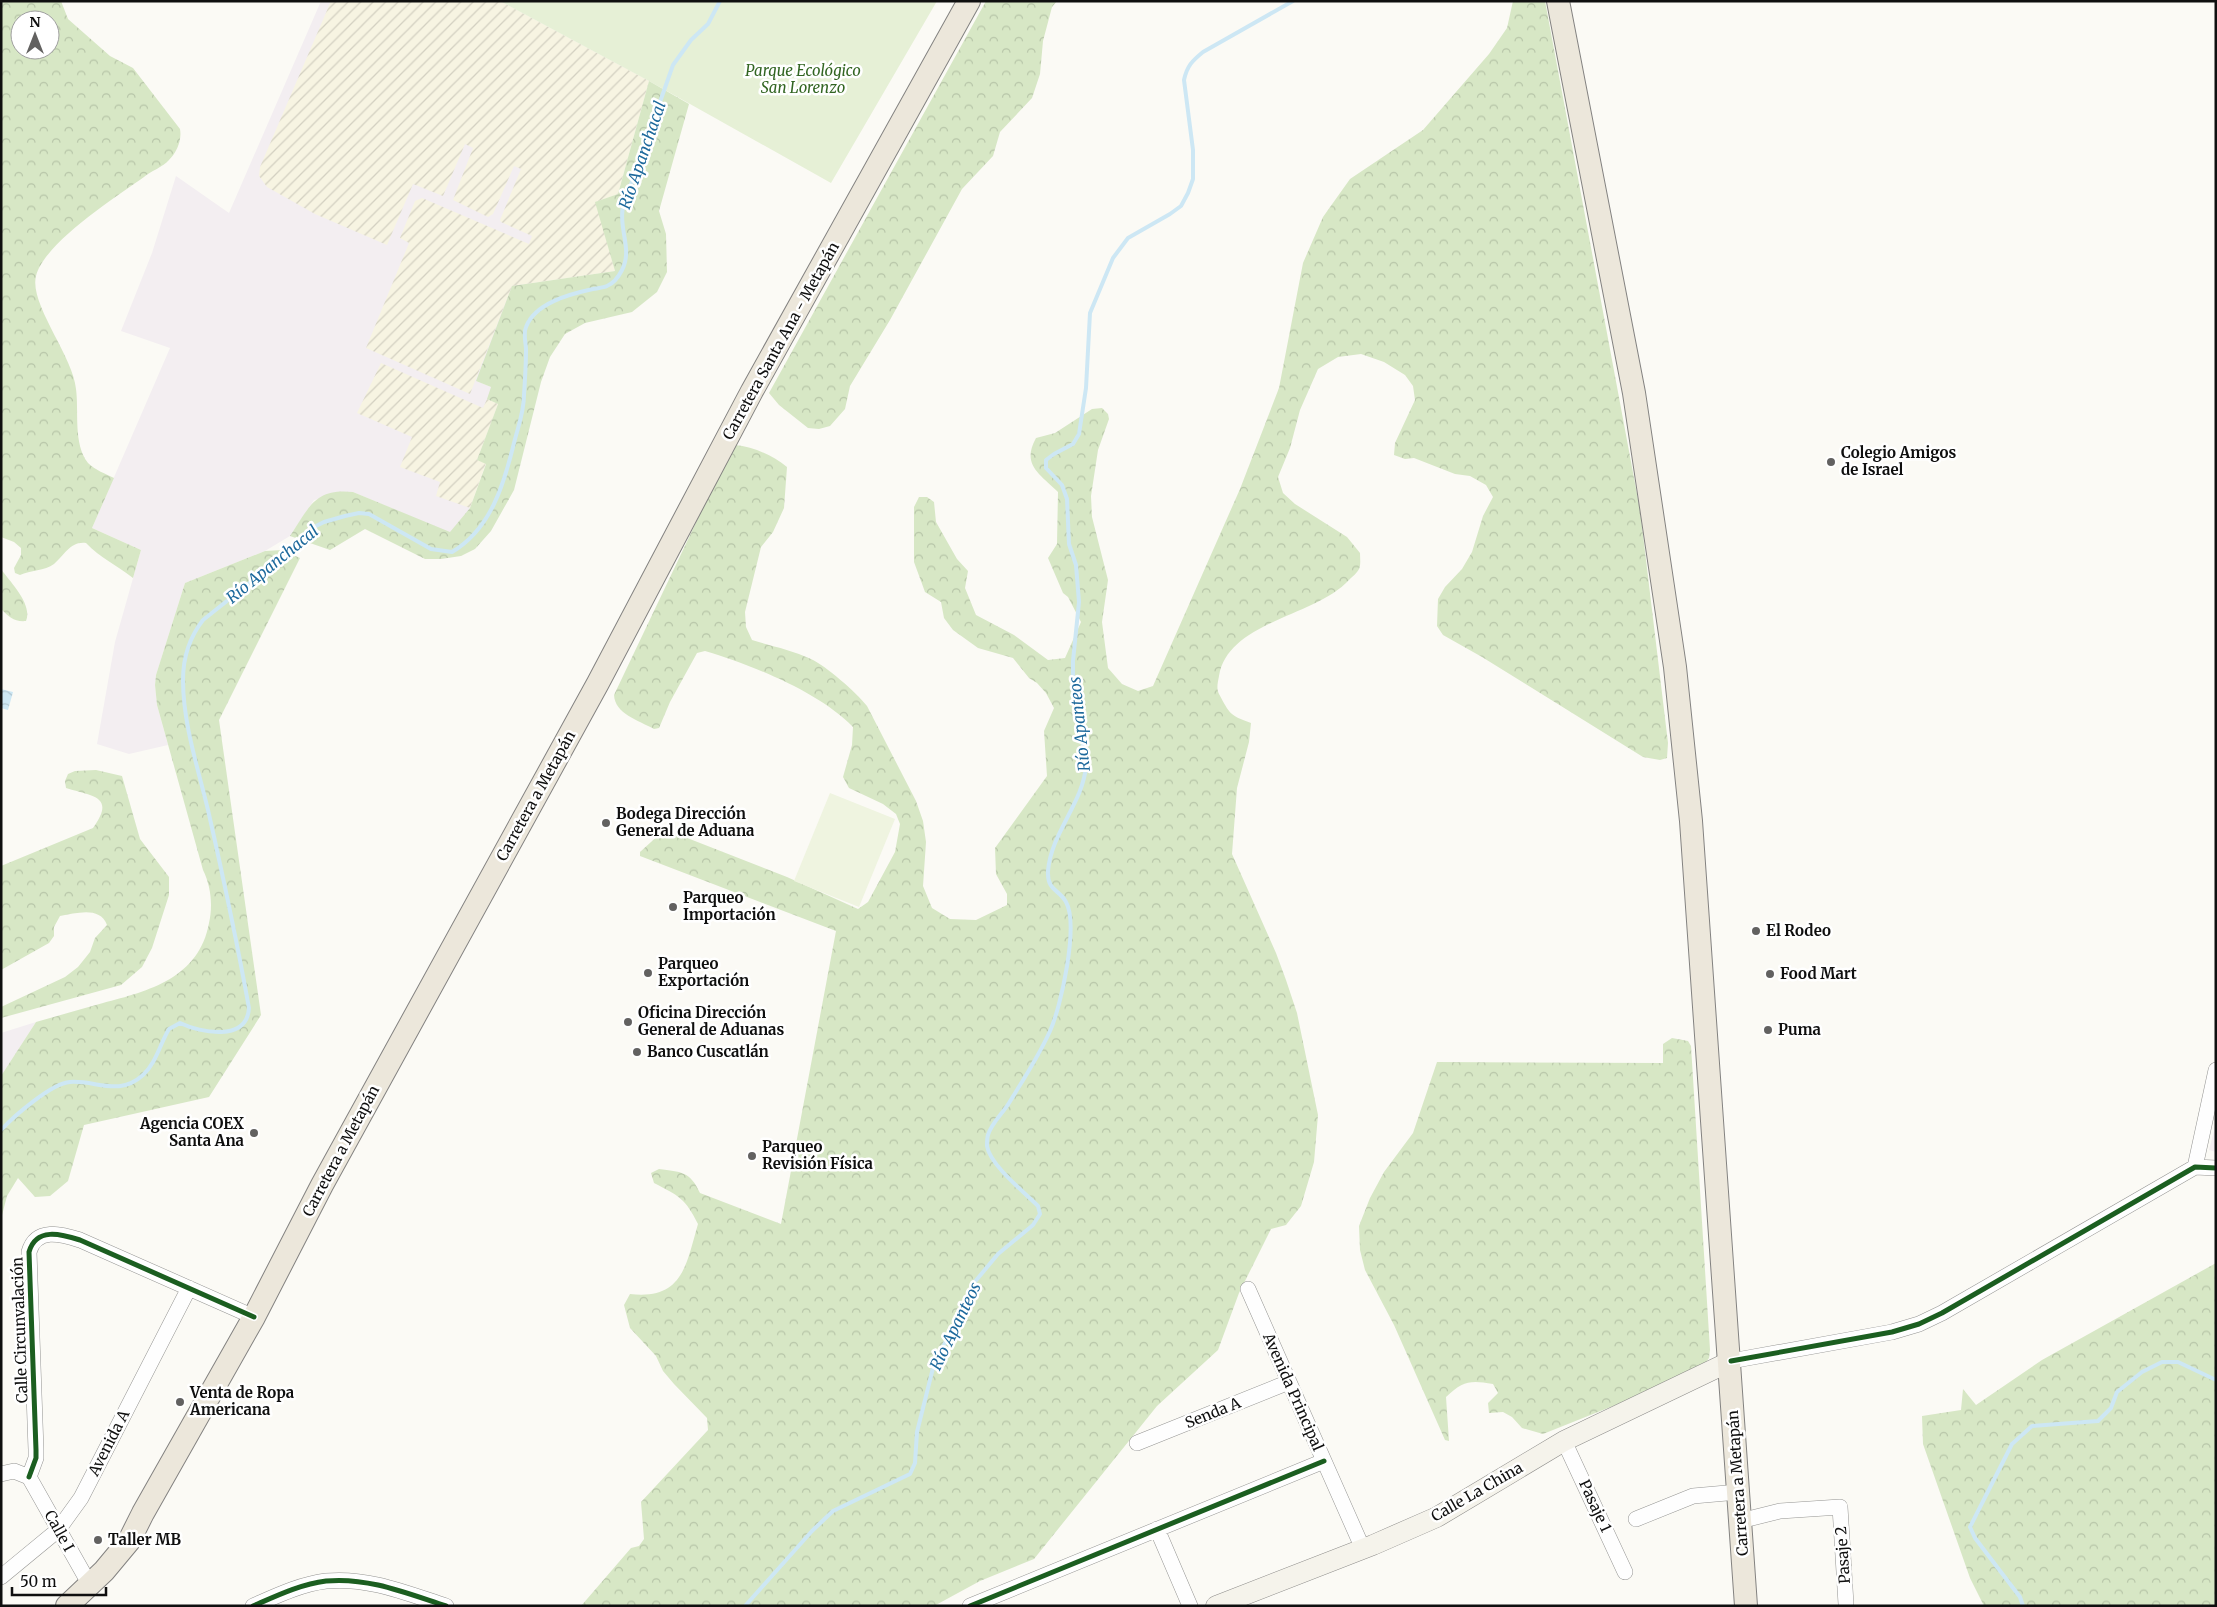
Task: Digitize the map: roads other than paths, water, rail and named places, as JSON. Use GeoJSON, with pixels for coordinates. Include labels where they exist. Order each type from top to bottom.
{"type":"FeatureCollection","features":[{"type":"Feature","properties":{"kind":"main road","name":"Carretera Santa Ana - Metapán"},"geometry":{"type":"LineString","coordinates":[[598,683],[752,391],[969,1]]}},
{"type":"Feature","properties":{"kind":"main road","name":"Carretera a Metapán"},"geometry":{"type":"LineString","coordinates":[[1558,1],[1634,392],[1675,667],[1691,821],[1704,991],[1707,1069],[1731,1361],[1746,1606]]}},
{"type":"Feature","properties":{"kind":"main road","name":"Carretera a Metapán"},"geometry":{"type":"LineString","coordinates":[[67,1606],[104,1571],[129,1541],[142,1513],[254,1317],[373,1091],[598,683]]}},
{"type":"Feature","properties":{"kind":"main road","name":"Calle La China"},"geometry":{"type":"LineString","coordinates":[[1216,1606],[1363,1549],[1437,1517],[1564,1441],[1731,1361]]}},
{"type":"Feature","properties":{"kind":"street"},"geometry":{"type":"LineString","coordinates":[[2195,1167],[2216,1070]]}},
{"type":"Feature","properties":{"kind":"street"},"geometry":{"type":"LineString","coordinates":[[1731,1361],[1892,1332],[1920,1324],[2195,1167],[2216,1168]]}},
{"type":"Feature","properties":{"kind":"street","name":"Calle Circunvalación"},"geometry":{"type":"LineString","coordinates":[[29,1477],[36,1458],[36,1450],[29,1252],[38,1237],[49,1234],[65,1235],[254,1317]]}},
{"type":"Feature","properties":{"kind":"street","name":"Avenida A"},"geometry":{"type":"LineString","coordinates":[[1,1577],[58,1530],[81,1498],[189,1288]]}},
{"type":"Feature","properties":{"kind":"street","name":"Avenida Principal"},"geometry":{"type":"LineString","coordinates":[[1248,1289],[1363,1549]]}},
{"type":"Feature","properties":{"kind":"street","name":"Senda A"},"geometry":{"type":"LineString","coordinates":[[1137,1443],[1289,1382]]}},
{"type":"Feature","properties":{"kind":"street","name":"Pasaje 1"},"geometry":{"type":"LineString","coordinates":[[1564,1441],[1625,1572]]}},
{"type":"Feature","properties":{"kind":"street"},"geometry":{"type":"LineString","coordinates":[[970,1606],[995,1601],[1157,1529],[1324,1461]]}},
{"type":"Feature","properties":{"kind":"street"},"geometry":{"type":"LineString","coordinates":[[1,1474],[14,1472],[29,1477]]}},
{"type":"Feature","properties":{"kind":"street","name":"Calle I"},"geometry":{"type":"LineString","coordinates":[[29,1477],[90,1585]]}},
{"type":"Feature","properties":{"kind":"street"},"geometry":{"type":"LineString","coordinates":[[1636,1519],[1693,1496],[1738,1492]]}},
{"type":"Feature","properties":{"kind":"street","name":"Pasaje 2"},"geometry":{"type":"LineString","coordinates":[[1740,1521],[1780,1510],[1840,1507],[1846,1604]]}},
{"type":"Feature","properties":{"kind":"street"},"geometry":{"type":"LineString","coordinates":[[1157,1529],[1190,1606]]}},
{"type":"Feature","properties":{"kind":"street"},"geometry":{"type":"LineString","coordinates":[[253,1606],[294,1589],[325,1581],[373,1583],[403,1591],[427,1603],[446,1606]]}},
{"type":"Feature","properties":{"kind":"water"},"geometry":{"type":"Polygon","coordinates":[[[1,689],[13,692],[8,710],[1,708],[1,689]]]}},
{"type":"Feature","properties":{"kind":"waterway","name":"Río Apanchacal"},"geometry":{"type":"LineString","coordinates":[[1,1130],[34,1101],[62,1084],[80,1082],[116,1086],[134,1082],[143,1075],[155,1059],[169,1029],[180,1023],[199,1030],[222,1032],[240,1026],[246,1019],[249,1008],[240,958],[186,713],[183,672],[191,641],[203,620],[281,558],[310,529],[324,522],[359,513],[369,514],[431,549],[452,552],[477,531],[494,504],[506,474],[520,419],[524,401],[526,327],[537,312],[545,306],[564,297],[607,286],[621,272],[626,254],[622,223],[623,207],[673,65],[691,40],[708,24],[720,1]]}},
{"type":"Feature","properties":{"kind":"waterway","name":"Río Apanteos"},"geometry":{"type":"LineString","coordinates":[[745,1606],[812,1531],[833,1511],[910,1474],[915,1463],[917,1432],[933,1368],[973,1284],[998,1254],[1033,1225],[1040,1214],[1038,1206],[1008,1178],[994,1161],[987,1145],[992,1127],[1031,1068],[1046,1040],[1059,1004],[1067,966],[1071,928],[1066,902],[1051,886],[1048,871],[1050,857],[1079,793],[1084,780],[1086,766],[1073,680],[1079,602],[1076,565],[1069,544],[1067,499],[1062,485],[1046,468],[1046,460],[1073,444],[1079,434],[1086,388],[1090,313],[1113,258],[1128,238],[1181,206],[1188,193],[1193,179],[1193,150],[1184,80],[1188,67],[1203,52],[1293,1]]}},
{"type":"Feature","properties":{"kind":"waterway"},"geometry":{"type":"LineString","coordinates":[[2023,1606],[2020,1597],[1975,1538],[1970,1527],[2012,1444],[2032,1426],[2098,1421],[2111,1408],[2117,1392],[2142,1372],[2162,1362],[2178,1362],[2216,1380]]}},
{"type":"Feature","properties":{"kind":"place","name":"Colegio Amigos de Israel"},"geometry":{"type":"Point","coordinates":[1831,462]}},
{"type":"Feature","properties":{"kind":"place","name":"Bodega Dirección General de Aduana"},"geometry":{"type":"Point","coordinates":[606,823]}},
{"type":"Feature","properties":{"kind":"place","name":"Parqueo Importación"},"geometry":{"type":"Point","coordinates":[673,907]}},
{"type":"Feature","properties":{"kind":"place","name":"El Rodeo"},"geometry":{"type":"Point","coordinates":[1756,931]}},
{"type":"Feature","properties":{"kind":"place","name":"Parqueo Exportación"},"geometry":{"type":"Point","coordinates":[648,973]}},
{"type":"Feature","properties":{"kind":"place","name":"Food Mart"},"geometry":{"type":"Point","coordinates":[1770,974]}},
{"type":"Feature","properties":{"kind":"place","name":"Oficina Dirección General de Aduanas"},"geometry":{"type":"Point","coordinates":[628,1022]}},
{"type":"Feature","properties":{"kind":"place","name":"Puma"},"geometry":{"type":"Point","coordinates":[1768,1030]}},
{"type":"Feature","properties":{"kind":"place","name":"Banco Cuscatlán"},"geometry":{"type":"Point","coordinates":[637,1052]}},
{"type":"Feature","properties":{"kind":"place","name":"Agencia COEX Santa Ana"},"geometry":{"type":"Point","coordinates":[254,1133]}},
{"type":"Feature","properties":{"kind":"place","name":"Parqueo Revisión Física"},"geometry":{"type":"Point","coordinates":[752,1156]}},
{"type":"Feature","properties":{"kind":"place","name":"Venta de Ropa Americana"},"geometry":{"type":"Point","coordinates":[180,1402]}},
{"type":"Feature","properties":{"kind":"place","name":"Taller MB"},"geometry":{"type":"Point","coordinates":[98,1540]}},
{"type":"Feature","properties":{"kind":"park label","name":"Parque Ecológico San Lorenzo"},"geometry":{"type":"Point","coordinates":[803,80]}}]}
